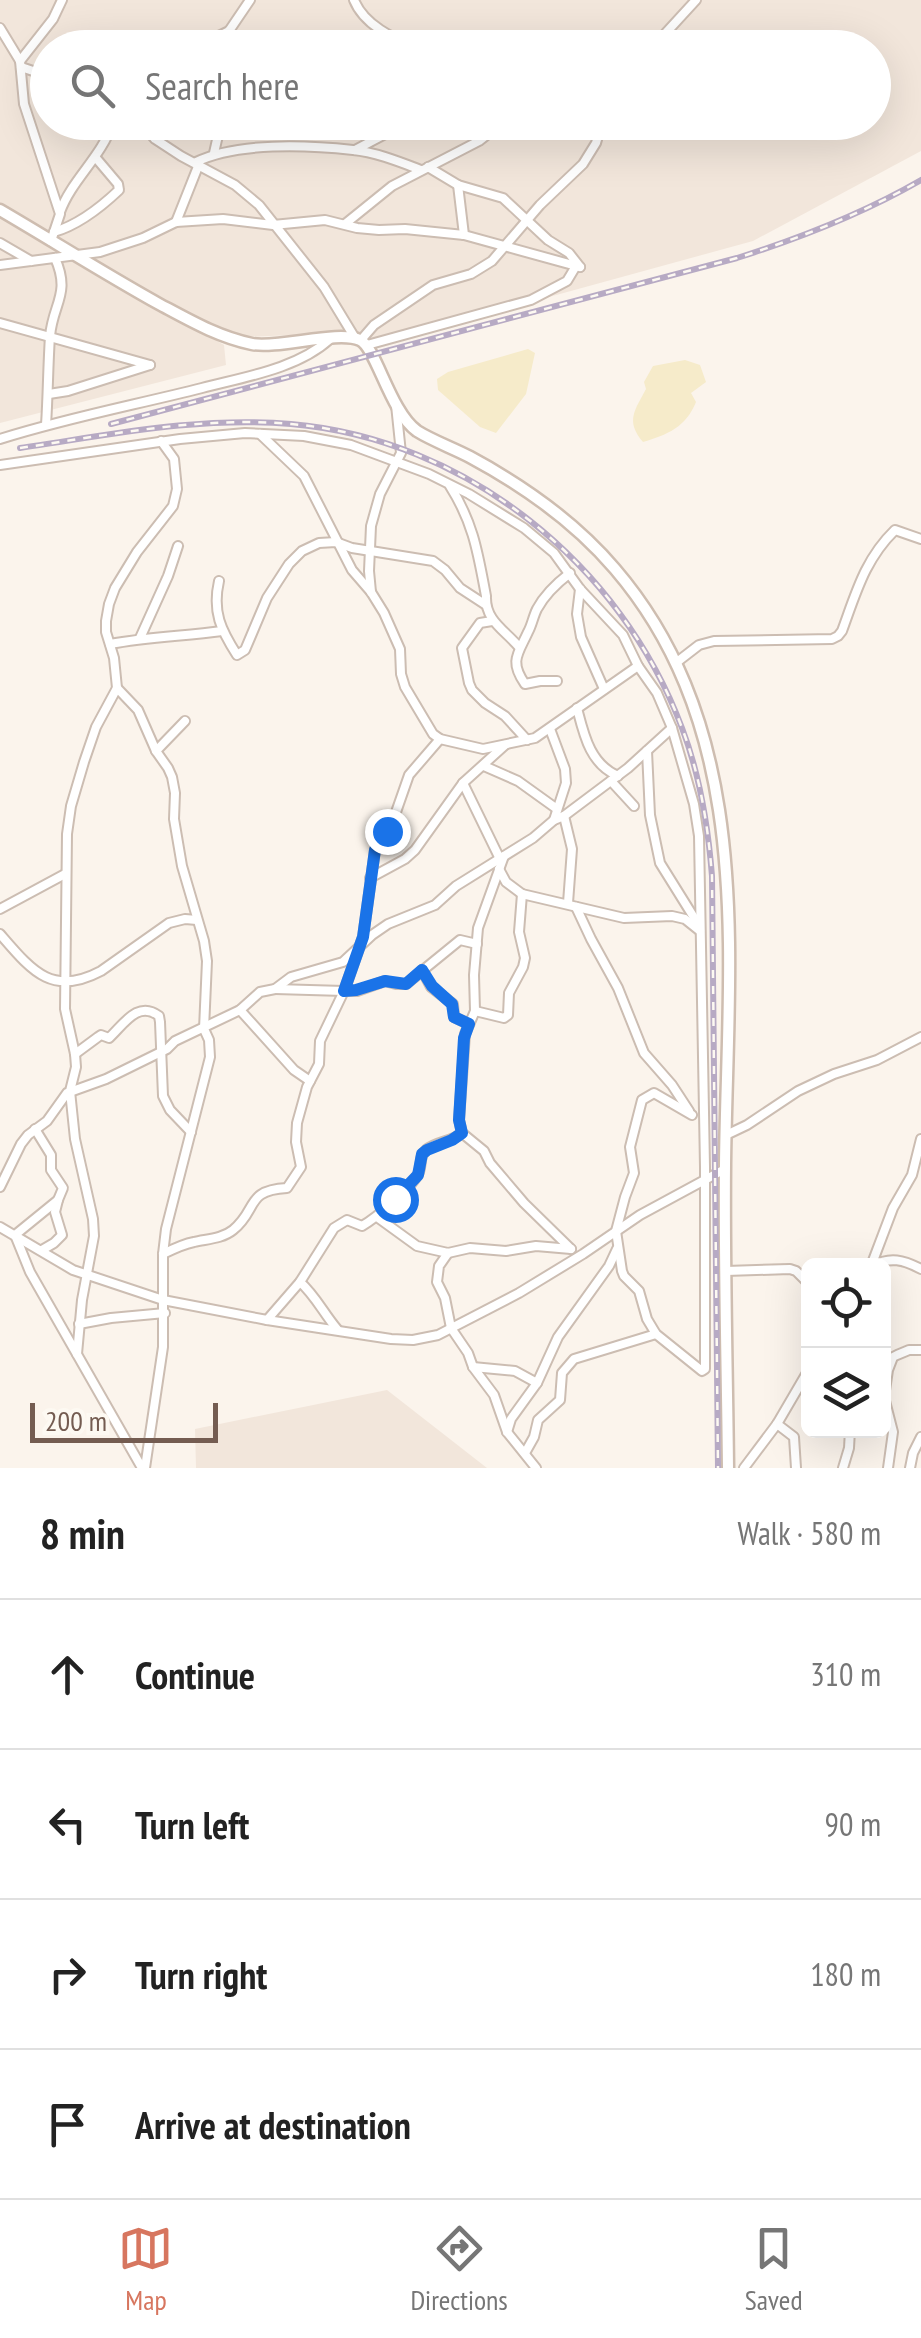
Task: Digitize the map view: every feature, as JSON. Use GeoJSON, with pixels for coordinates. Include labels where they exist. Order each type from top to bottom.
{"type":"FeatureCollection","features":[{"type":"Feature","properties":{"kind":"street"},"geometry":{"type":"LineString","coordinates":[[45,30],[62,0]]}},
{"type":"Feature","properties":{"kind":"street"},"geometry":{"type":"LineString","coordinates":[[230,30],[250,0]]}},
{"type":"Feature","properties":{"kind":"street"},"geometry":{"type":"LineString","coordinates":[[354,0],[364,17],[383,30]]}},
{"type":"Feature","properties":{"kind":"street"},"geometry":{"type":"LineString","coordinates":[[668,30],[696,0]]}},
{"type":"Feature","properties":{"kind":"street"},"geometry":{"type":"LineString","coordinates":[[0,28],[20,64],[30,122]]}},
{"type":"Feature","properties":{"kind":"street"},"geometry":{"type":"LineString","coordinates":[[20,64],[30,50]]}},
{"type":"Feature","properties":{"kind":"street"},"geometry":{"type":"LineString","coordinates":[[20,64],[30,68]]}},
{"type":"Feature","properties":{"kind":"street"},"geometry":{"type":"LineString","coordinates":[[36,140],[60,214]]}},
{"type":"Feature","properties":{"kind":"street"},"geometry":{"type":"LineString","coordinates":[[52,236],[67,192],[106,140]]}},
{"type":"Feature","properties":{"kind":"street"},"geometry":{"type":"LineString","coordinates":[[159,140],[234,184],[258,205],[324,287],[361,341],[408,424],[489,468],[569,523],[622,579],[676,662],[707,744],[724,842],[728,912],[728,1468]]}},
{"type":"Feature","properties":{"kind":"street"},"geometry":{"type":"LineString","coordinates":[[214,153],[217,140]]}},
{"type":"Feature","properties":{"kind":"street"},"geometry":{"type":"LineString","coordinates":[[355,150],[374,140]]}},
{"type":"Feature","properties":{"kind":"street"},"geometry":{"type":"LineString","coordinates":[[346,224],[392,186],[480,140]]}},
{"type":"Feature","properties":{"kind":"street"},"geometry":{"type":"LineString","coordinates":[[361,341],[374,325],[433,285],[471,274],[492,261],[540,205],[584,164],[597,140]]}},
{"type":"Feature","properties":{"kind":"street"},"geometry":{"type":"LineString","coordinates":[[0,265],[100,252],[176,222],[241,220],[273,225],[326,220],[379,230],[464,235],[580,267],[569,253],[548,240],[503,198],[458,185],[424,168],[355,150],[261,148],[214,153],[197,163],[176,222]]}},
{"type":"Feature","properties":{"kind":"street"},"geometry":{"type":"LineString","coordinates":[[52,236],[119,190],[96,158]]}},
{"type":"Feature","properties":{"kind":"street"},"geometry":{"type":"LineString","coordinates":[[458,185],[464,235]]}},
{"type":"Feature","properties":{"kind":"street"},"geometry":{"type":"LineString","coordinates":[[0,210],[52,236],[76,256],[203,327],[254,344],[330,338],[361,341],[531,300],[567,281],[576,266]]}},
{"type":"Feature","properties":{"kind":"street"},"geometry":{"type":"LineString","coordinates":[[0,243],[30,262]]}},
{"type":"Feature","properties":{"kind":"street"},"geometry":{"type":"LineString","coordinates":[[46,425],[50,337],[62,292],[62,273],[55,258]]}},
{"type":"Feature","properties":{"kind":"street"},"geometry":{"type":"LineString","coordinates":[[0,323],[150,365],[48,394]]}},
{"type":"Feature","properties":{"kind":"street"},"geometry":{"type":"LineString","coordinates":[[0,440],[46,425],[241,378],[305,357],[330,338]]}},
{"type":"Feature","properties":{"kind":"street"},"geometry":{"type":"LineString","coordinates":[[371,592],[370,526],[401,450],[396,405]]}},
{"type":"Feature","properties":{"kind":"street"},"geometry":{"type":"LineString","coordinates":[[258,433],[304,476],[352,570],[384,613],[400,649],[406,687],[440,740],[483,749],[527,740],[550,729],[638,666]]}},
{"type":"Feature","properties":{"kind":"street"},"geometry":{"type":"LineString","coordinates":[[0,465],[161,441],[258,433],[304,436],[351,445],[429,474],[524,528],[554,553],[580,590],[624,635],[656,692],[672,728],[694,804],[699,836],[704,1180],[704,1370],[700,1370],[656,1334],[647,1319],[642,1297],[624,1276],[616,1231],[634,1173],[630,1147],[642,1100],[654,1093],[703,1123]]}},
{"type":"Feature","properties":{"kind":"street"},"geometry":{"type":"LineString","coordinates":[[143,1468],[163,1347],[163,1254],[169,1213],[210,1057],[204,1029],[207,961],[182,866],[172,777],[138,710],[117,688],[106,621],[114,588],[173,506],[177,489],[174,459],[161,441]]}},
{"type":"Feature","properties":{"kind":"street"},"geometry":{"type":"LineString","coordinates":[[448,484],[464,508],[472,530],[492,621],[518,648]]}},
{"type":"Feature","properties":{"kind":"street"},"geometry":{"type":"LineString","coordinates":[[676,662],[714,640],[838,636],[879,546],[895,530],[921,539]]}},
{"type":"Feature","properties":{"kind":"street"},"geometry":{"type":"LineString","coordinates":[[219,581],[215,598],[222,632],[238,656],[245,650],[267,598],[289,564],[318,543],[336,542],[433,561],[460,588],[486,605]]}},
{"type":"Feature","properties":{"kind":"street"},"geometry":{"type":"LineString","coordinates":[[140,638],[178,546]]}},
{"type":"Feature","properties":{"kind":"street"},"geometry":{"type":"LineString","coordinates":[[558,680],[524,684],[515,664],[518,648],[536,612],[554,586],[570,572]]}},
{"type":"Feature","properties":{"kind":"street"},"geometry":{"type":"LineString","coordinates":[[580,590],[577,614],[581,638],[604,689]]}},
{"type":"Feature","properties":{"kind":"street"},"geometry":{"type":"LineString","coordinates":[[492,621],[480,623],[464,644],[469,684],[478,697],[505,716],[527,740]]}},
{"type":"Feature","properties":{"kind":"street"},"geometry":{"type":"LineString","coordinates":[[110,644],[222,632]]}},
{"type":"Feature","properties":{"kind":"street"},"geometry":{"type":"LineString","coordinates":[[77,1354],[94,1219],[70,1091],[76,1054],[65,1008],[64,984],[68,824],[96,728],[117,688]]}},
{"type":"Feature","properties":{"kind":"street"},"geometry":{"type":"LineString","coordinates":[[577,708],[590,750],[634,806]]}},
{"type":"Feature","properties":{"kind":"street"},"geometry":{"type":"LineString","coordinates":[[156,751],[185,722]]}},
{"type":"Feature","properties":{"kind":"street"},"geometry":{"type":"LineString","coordinates":[[275,989],[291,976],[343,962],[388,924],[435,905],[456,886],[564,816],[672,728]]}},
{"type":"Feature","properties":{"kind":"street"},"geometry":{"type":"LineString","coordinates":[[550,729],[565,769],[566,783],[554,820]]}},
{"type":"Feature","properties":{"kind":"street"},"geometry":{"type":"LineString","coordinates":[[163,1254],[233,1230],[260,1194],[290,1186],[302,1167],[296,1142],[298,1123],[310,1082],[320,1064],[318,1051],[323,1030],[344,991],[363,937],[375,850],[395,814],[409,775],[440,740]]}},
{"type":"Feature","properties":{"kind":"street"},"geometry":{"type":"LineString","coordinates":[[370,878],[415,850],[463,783],[505,745]]}},
{"type":"Feature","properties":{"kind":"street"},"geometry":{"type":"LineString","coordinates":[[647,750],[650,815],[660,863],[700,929]]}},
{"type":"Feature","properties":{"kind":"street"},"geometry":{"type":"LineString","coordinates":[[484,766],[518,781],[556,809]]}},
{"type":"Feature","properties":{"kind":"street"},"geometry":{"type":"LineString","coordinates":[[463,783],[502,856],[478,928],[475,1011],[464,1038],[459,1120],[462,1133],[484,1151],[524,1202],[571,1249]]}},
{"type":"Feature","properties":{"kind":"street"},"geometry":{"type":"LineString","coordinates":[[564,816],[572,849],[572,905],[618,988],[644,1053],[692,1115]]}},
{"type":"Feature","properties":{"kind":"street"},"geometry":{"type":"LineString","coordinates":[[499,869],[506,882],[522,894],[629,918],[672,916],[700,929]]}},
{"type":"Feature","properties":{"kind":"street"},"geometry":{"type":"LineString","coordinates":[[0,909],[66,874]]}},
{"type":"Feature","properties":{"kind":"street"},"geometry":{"type":"LineString","coordinates":[[475,1011],[508,1016],[509,993],[525,958],[519,932],[522,894]]}},
{"type":"Feature","properties":{"kind":"street"},"geometry":{"type":"LineString","coordinates":[[0,934],[36,970],[64,984],[101,972],[169,923],[197,920]]}},
{"type":"Feature","properties":{"kind":"street"},"geometry":{"type":"LineString","coordinates":[[0,1187],[21,1144],[47,1121],[70,1091],[106,1079],[204,1029],[240,1010],[260,992],[356,990],[385,981],[406,984],[460,940],[478,944]]}},
{"type":"Feature","properties":{"kind":"street"},"geometry":{"type":"LineString","coordinates":[[422,970],[432,986],[452,1004],[454,1017],[469,1024]]}},
{"type":"Feature","properties":{"kind":"street"},"geometry":{"type":"LineString","coordinates":[[240,1010],[294,1070],[310,1082]]}},
{"type":"Feature","properties":{"kind":"street"},"geometry":{"type":"LineString","coordinates":[[76,1054],[101,1035],[109,1038],[135,1013],[152,1011],[159,1016],[163,1096],[170,1110],[191,1132]]}},
{"type":"Feature","properties":{"kind":"street"},"geometry":{"type":"LineString","coordinates":[[726,1135],[798,1091],[921,1038]]}},
{"type":"Feature","properties":{"kind":"street"},"geometry":{"type":"LineString","coordinates":[[35,1130],[51,1155],[51,1170],[63,1188],[55,1212],[62,1236],[42,1250]]}},
{"type":"Feature","properties":{"kind":"street"},"geometry":{"type":"LineString","coordinates":[[267,1320],[300,1282],[339,1224],[350,1220],[362,1226],[377,1217],[418,1175],[422,1154],[462,1133]]}},
{"type":"Feature","properties":{"kind":"street"},"geometry":{"type":"LineString","coordinates":[[875,1258],[894,1208],[912,1175],[921,1139]]}},
{"type":"Feature","properties":{"kind":"street"},"geometry":{"type":"LineString","coordinates":[[0,1227],[87,1276],[163,1300],[404,1340],[438,1336],[519,1293],[616,1231],[725,1169]]}},
{"type":"Feature","properties":{"kind":"street"},"geometry":{"type":"LineString","coordinates":[[15,1234],[58,1200]]}},
{"type":"Feature","properties":{"kind":"street"},"geometry":{"type":"LineString","coordinates":[[377,1217],[417,1246],[448,1252],[536,1246],[583,1254]]}},
{"type":"Feature","properties":{"kind":"street"},"geometry":{"type":"LineString","coordinates":[[15,1234],[30,1272],[143,1468]]}},
{"type":"Feature","properties":{"kind":"street"},"geometry":{"type":"LineString","coordinates":[[506,1432],[538,1383],[558,1337],[617,1249]]}},
{"type":"Feature","properties":{"kind":"street"},"geometry":{"type":"LineString","coordinates":[[448,1252],[439,1266],[437,1282],[451,1328],[494,1394],[506,1432],[536,1468]]}},
{"type":"Feature","properties":{"kind":"street"},"geometry":{"type":"LineString","coordinates":[[891,1260],[921,1268]]}},
{"type":"Feature","properties":{"kind":"street"},"geometry":{"type":"LineString","coordinates":[[726,1271],[784,1268],[801,1276]]}},
{"type":"Feature","properties":{"kind":"street"},"geometry":{"type":"LineString","coordinates":[[300,1282],[337,1330]]}},
{"type":"Feature","properties":{"kind":"street"},"geometry":{"type":"LineString","coordinates":[[80,1324],[164,1313]]}},
{"type":"Feature","properties":{"kind":"street"},"geometry":{"type":"LineString","coordinates":[[525,1452],[538,1420],[560,1400],[560,1378],[569,1362],[656,1334]]}},
{"type":"Feature","properties":{"kind":"street"},"geometry":{"type":"LineString","coordinates":[[888,1468],[893,1432],[884,1397],[888,1370],[897,1354],[921,1350]]}},
{"type":"Feature","properties":{"kind":"street"},"geometry":{"type":"LineString","coordinates":[[473,1366],[514,1371],[538,1383]]}},
{"type":"Feature","properties":{"kind":"street"},"geometry":{"type":"LineString","coordinates":[[744,1468],[801,1384]]}},
{"type":"Feature","properties":{"kind":"street"},"geometry":{"type":"LineString","coordinates":[[795,1395],[801,1395]]}},
{"type":"Feature","properties":{"kind":"street"},"geometry":{"type":"LineString","coordinates":[[777,1424],[794,1437],[796,1468]]}},
{"type":"Feature","properties":{"kind":"street"},"geometry":{"type":"LineString","coordinates":[[910,1468],[921,1436]]}},
{"type":"Feature","properties":{"kind":"street"},"geometry":{"type":"LineString","coordinates":[[844,1468],[850,1438]]}},
{"type":"Feature","properties":{"kind":"shaded area"},"geometry":{"type":"Polygon","coordinates":[[[0,0],[921,0],[921,151],[753,241],[370,346],[357,332],[247,337],[201,322],[0,203],[0,0]]]}},
{"type":"Feature","properties":{"kind":"shaded area"},"geometry":{"type":"Polygon","coordinates":[[[0,215],[224,345],[226,365],[0,423],[0,215]]]}},
{"type":"Feature","properties":{"kind":"shaded area"},"geometry":{"type":"Polygon","coordinates":[[[387,1390],[487,1468],[196,1468],[195,1429],[387,1390]]]}},
{"type":"Feature","properties":{"kind":"sand"},"geometry":{"type":"Polygon","coordinates":[[[528,349],[535,353],[526,394],[496,433],[480,427],[438,390],[437,379],[448,372],[528,349]]]}},
{"type":"Feature","properties":{"kind":"sand"},"geometry":{"type":"Polygon","coordinates":[[[685,360],[700,365],[706,382],[691,393],[696,402],[692,411],[675,429],[643,442],[633,422],[646,389],[644,382],[653,366],[685,360]]]}},
{"type":"Feature","properties":{"kind":"railway"},"geometry":{"type":"LineString","coordinates":[[111,424],[737,258],[831,224],[921,180]]}},
{"type":"Feature","properties":{"kind":"railway"},"geometry":{"type":"LineString","coordinates":[[20,448],[155,428],[223,423],[291,424],[356,435],[417,455],[476,484],[529,520],[578,564],[620,613],[655,668],[682,728],[698,782],[708,838],[712,876],[718,1468]]}},
{"type":"Feature","properties":{"kind":"route"},"geometry":{"type":"LineString","coordinates":[[387,831],[375,850],[363,937],[344,991],[385,981],[406,984],[422,970],[432,986],[452,1004],[454,1017],[469,1024],[464,1038],[459,1120],[462,1133],[422,1154],[418,1175],[395,1199]]}}]}
